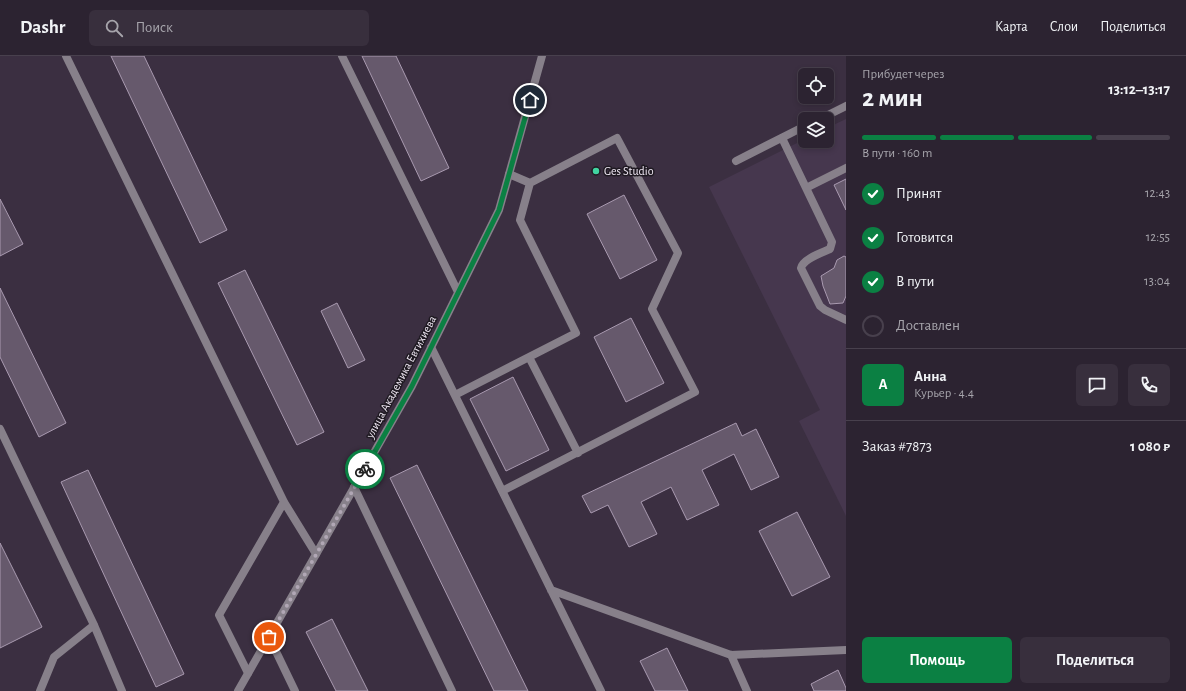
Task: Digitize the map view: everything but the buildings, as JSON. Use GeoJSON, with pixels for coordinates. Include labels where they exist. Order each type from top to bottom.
{"type":"FeatureCollection","features":[{"type":"Feature","properties":{"kind":"street"},"geometry":{"type":"LineString","coordinates":[[66,56],[284,502],[316,554]]}},
{"type":"Feature","properties":{"kind":"street"},"geometry":{"type":"LineString","coordinates":[[342,56],[458,292]]}},
{"type":"Feature","properties":{"kind":"street","name":"улица Академика Евтихиева"},"geometry":{"type":"LineString","coordinates":[[238,691],[412,386],[499,210],[542,56]]}},
{"type":"Feature","properties":{"kind":"street"},"geometry":{"type":"LineString","coordinates":[[834,112],[846,106]]}},
{"type":"Feature","properties":{"kind":"street"},"geometry":{"type":"LineString","coordinates":[[736,161],[798,130]]}},
{"type":"Feature","properties":{"kind":"street"},"geometry":{"type":"LineString","coordinates":[[455,395],[576,333],[520,220],[530,183],[617,138],[678,253],[652,309],[696,392],[502,491]]}},
{"type":"Feature","properties":{"kind":"street"},"geometry":{"type":"LineString","coordinates":[[782,138],[832,242],[830,249],[805,261],[801,268],[820,306],[846,320]]}},
{"type":"Feature","properties":{"kind":"street"},"geometry":{"type":"LineString","coordinates":[[806,188],[846,168]]}},
{"type":"Feature","properties":{"kind":"street"},"geometry":{"type":"LineString","coordinates":[[509,174],[530,183]]}},
{"type":"Feature","properties":{"kind":"street"},"geometry":{"type":"LineString","coordinates":[[431,347],[601,691]]}},
{"type":"Feature","properties":{"kind":"street"},"geometry":{"type":"LineString","coordinates":[[530,357],[578,453]]}},
{"type":"Feature","properties":{"kind":"street"},"geometry":{"type":"LineString","coordinates":[[0,429],[94,626],[122,691]]}},
{"type":"Feature","properties":{"kind":"street"},"geometry":{"type":"LineString","coordinates":[[354,487],[452,691]]}},
{"type":"Feature","properties":{"kind":"street"},"geometry":{"type":"LineString","coordinates":[[248,673],[219,615],[284,502]]}},
{"type":"Feature","properties":{"kind":"street"},"geometry":{"type":"LineString","coordinates":[[551,590],[730,655],[846,650]]}},
{"type":"Feature","properties":{"kind":"street"},"geometry":{"type":"LineString","coordinates":[[40,691],[54,657],[94,626]]}},
{"type":"Feature","properties":{"kind":"street"},"geometry":{"type":"LineString","coordinates":[[269,637],[295,691]]}},
{"type":"Feature","properties":{"kind":"street"},"geometry":{"type":"LineString","coordinates":[[730,655],[747,691]]}},
{"type":"Feature","properties":{"kind":"shaded area"},"geometry":{"type":"Polygon","coordinates":[[[846,119],[846,516],[799,421],[820,410],[709,187],[798,142],[798,148],[834,148],[834,125],[846,119]]]}},
{"type":"Feature","properties":{"kind":"way so far"},"geometry":{"type":"LineString","coordinates":[[269,637],[365,469]]}},
{"type":"Feature","properties":{"kind":"place","name":"Ges Studio"},"geometry":{"type":"Point","coordinates":[596,171]}},
{"type":"Feature","properties":{"kind":"route"},"geometry":{"type":"LineString","coordinates":[[365,469],[412,386],[499,210],[530,100]]}}]}
